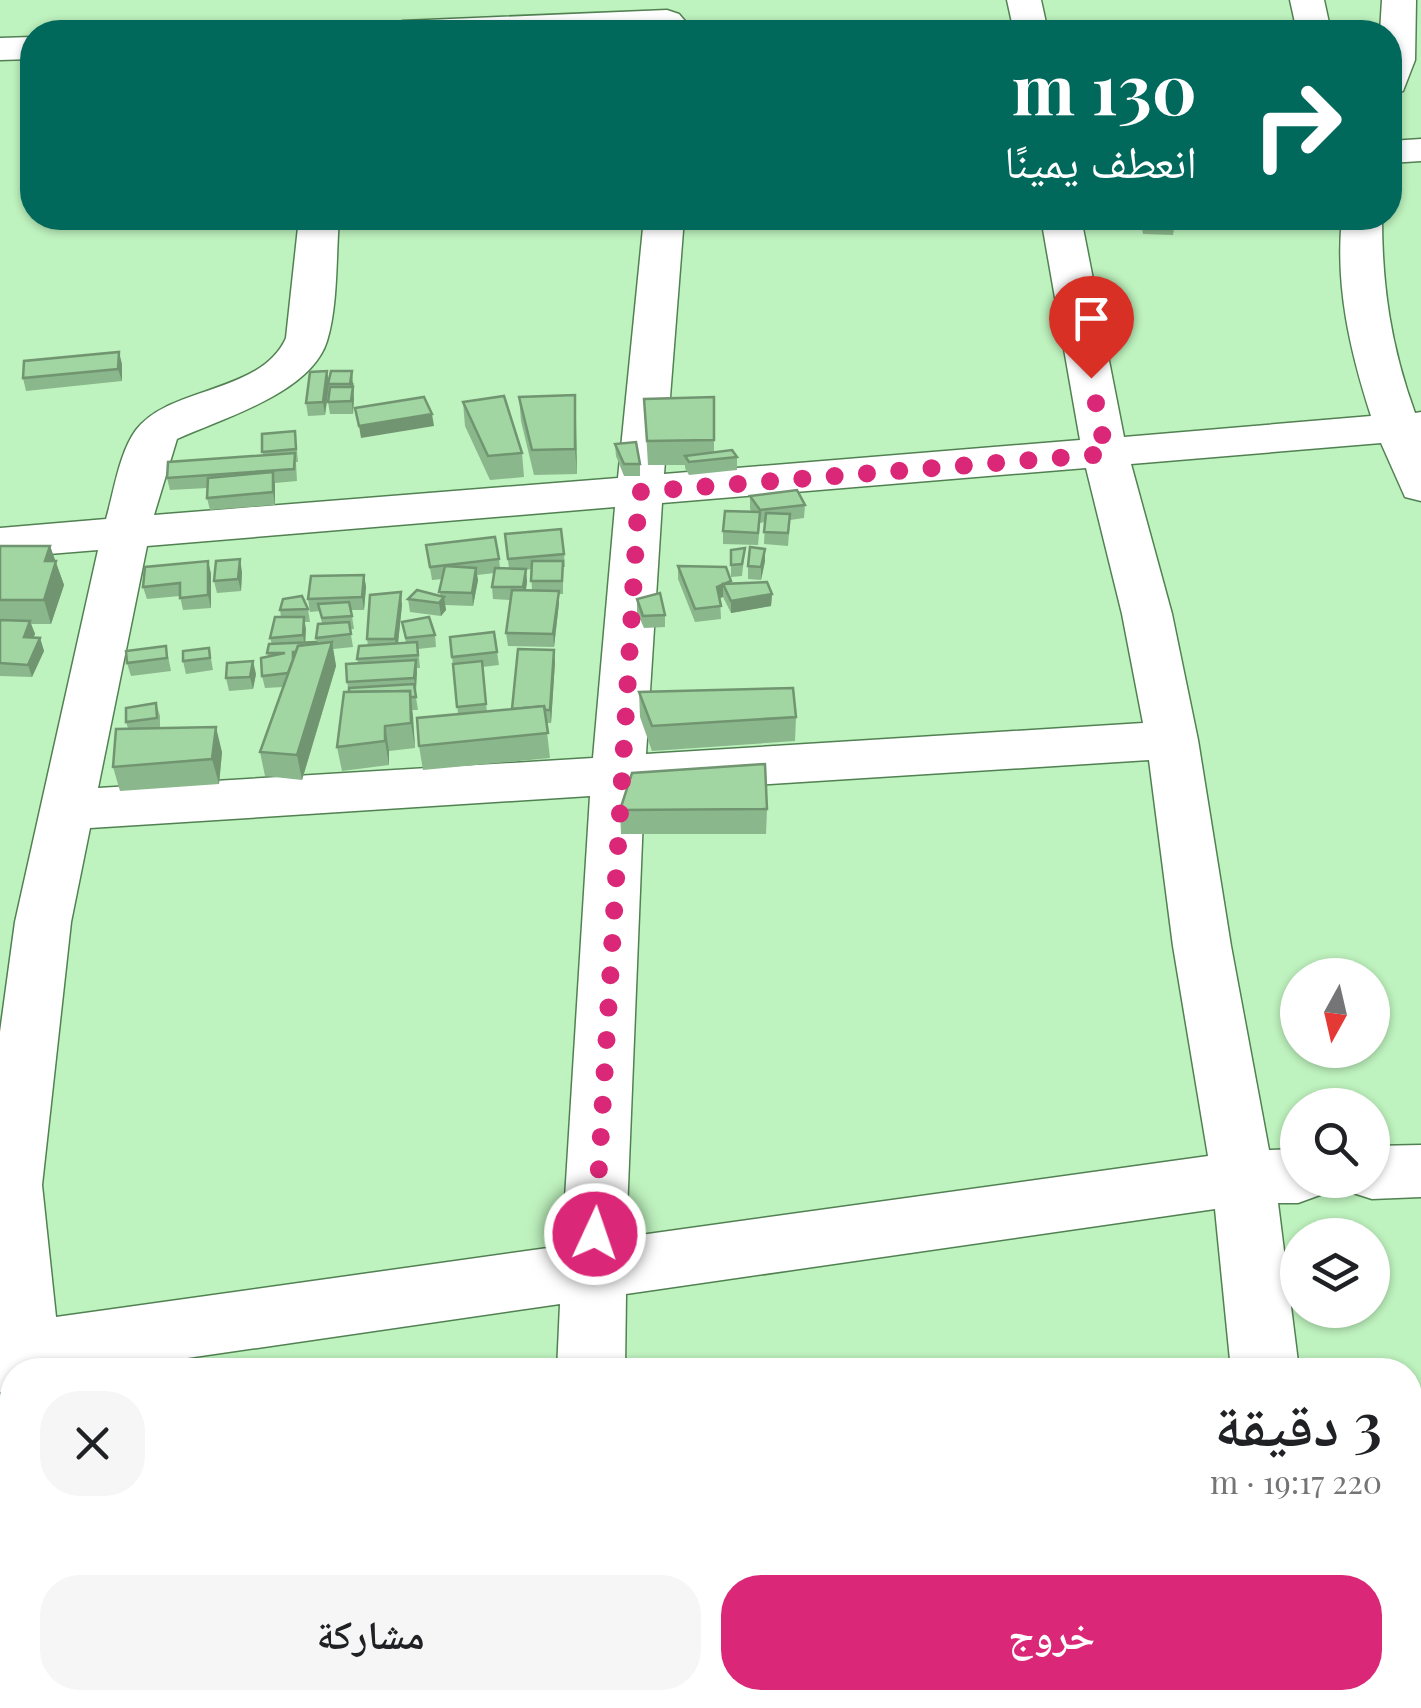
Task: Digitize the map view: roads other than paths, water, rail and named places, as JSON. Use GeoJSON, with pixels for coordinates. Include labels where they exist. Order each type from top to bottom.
{"type":"FeatureCollection","features":[{"type":"Feature","properties":{"kind":"street"},"geometry":{"type":"LineString","coordinates":[[630,20],[668,18]]}},
{"type":"Feature","properties":{"kind":"street"},"geometry":{"type":"LineString","coordinates":[[17,1358],[11,1185],[21,924],[66,810],[126,532],[152,440],[161,429],[278,376],[299,357],[307,338],[318,230]]}},
{"type":"Feature","properties":{"kind":"street"},"geometry":{"type":"LineString","coordinates":[[591,1358],[621,775],[639,492],[663,230]]}},
{"type":"Feature","properties":{"kind":"street"},"geometry":{"type":"LineString","coordinates":[[1063,230],[1106,454],[1172,740],[1202,946],[1270,1177],[1265,1358]]}},
{"type":"Feature","properties":{"kind":"street"},"geometry":{"type":"LineString","coordinates":[[1361,230],[1357,259],[1367,336],[1409,428],[1421,487]]}},
{"type":"Feature","properties":{"kind":"street"},"geometry":{"type":"LineString","coordinates":[[0,543],[1409,428]]}},
{"type":"Feature","properties":{"kind":"street"},"geometry":{"type":"LineString","coordinates":[[66,810],[1172,740]]}},
{"type":"Feature","properties":{"kind":"street"},"geometry":{"type":"LineString","coordinates":[[1390,1172],[1421,1171]]}},
{"type":"Feature","properties":{"kind":"street"},"geometry":{"type":"LineString","coordinates":[[24,1358],[1270,1177]]}}]}
